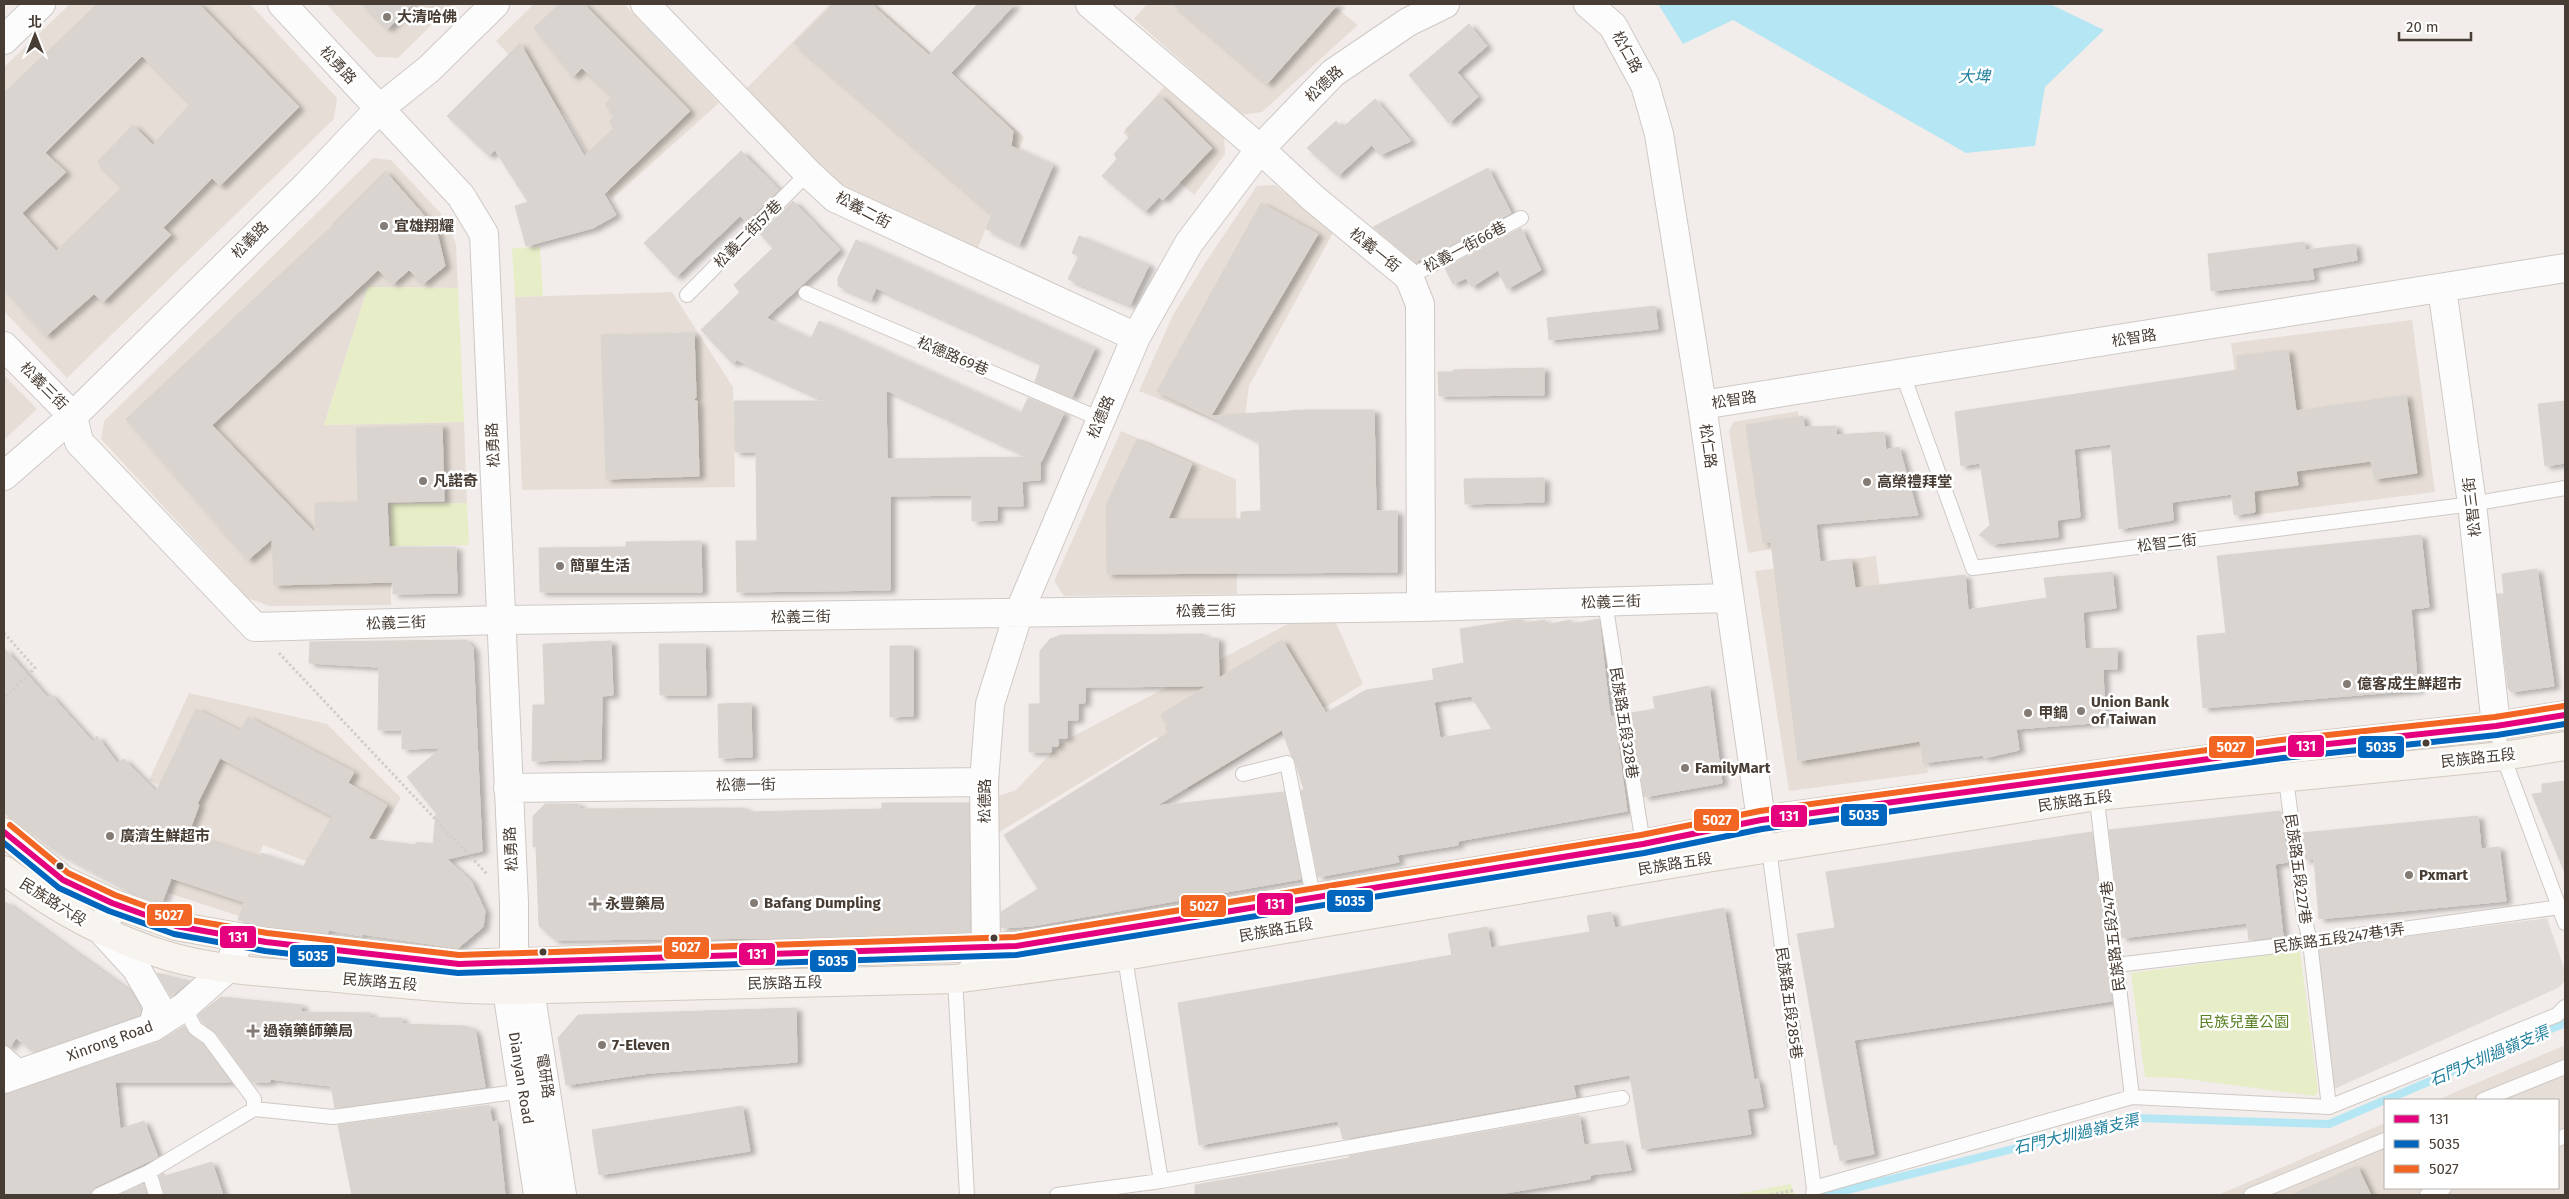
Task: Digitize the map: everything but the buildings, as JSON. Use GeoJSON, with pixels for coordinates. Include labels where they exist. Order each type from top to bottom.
{"type":"FeatureCollection","features":[{"type":"Feature","properties":{"kind":"main road","name":"民族路五段"},"geometry":{"type":"LineString","coordinates":[[103,932],[171,957],[228,968],[460,990],[955,979],[1125,956],[1769,849],[2282,749],[2496,726],[2565,715]]}},
{"type":"Feature","properties":{"kind":"main road","name":"民族路五段"},"geometry":{"type":"LineString","coordinates":[[240,939],[459,964],[1016,946],[1313,896],[1643,844],[1761,820],[2096,785],[2286,779],[2503,756],[2565,746]]}},
{"type":"Feature","properties":{"kind":"main road","name":"民族路六段"},"geometry":{"type":"LineString","coordinates":[[4,832],[63,880],[112,902],[176,926],[240,939]]}},
{"type":"Feature","properties":{"kind":"main road","name":"民族路六段"},"geometry":{"type":"LineString","coordinates":[[4,870],[48,902],[103,932]]}},
{"type":"Feature","properties":{"kind":"street"},"geometry":{"type":"LineString","coordinates":[[4,40],[42,4]]}},
{"type":"Feature","properties":{"kind":"street","name":"松勇路"},"geometry":{"type":"LineString","coordinates":[[282,4],[461,196],[484,234],[514,902],[514,962]]}},
{"type":"Feature","properties":{"kind":"street","name":"松義路"},"geometry":{"type":"LineString","coordinates":[[4,476],[73,416],[306,185],[379,109],[429,69],[495,4]]}},
{"type":"Feature","properties":{"kind":"street","name":"松義二街"},"geometry":{"type":"LineString","coordinates":[[645,4],[808,173],[835,198],[855,209],[1136,337]]}},
{"type":"Feature","properties":{"kind":"street","name":"松義一街"},"geometry":{"type":"LineString","coordinates":[[1090,4],[1313,198],[1409,276],[1420,304],[1421,607]]}},
{"type":"Feature","properties":{"kind":"street","name":"松德路"},"geometry":{"type":"LineString","coordinates":[[986,947],[984,782],[990,704],[1018,614],[1136,337],[1189,244],[1260,150],[1333,73],[1408,22],[1445,4]]}},
{"type":"Feature","properties":{"kind":"street","name":"松仁路"},"geometry":{"type":"LineString","coordinates":[[1588,4],[1613,26],[1647,93],[1659,134],[1702,405],[1761,820]]}},
{"type":"Feature","properties":{"kind":"street","name":"松智路"},"geometry":{"type":"LineString","coordinates":[[1702,405],[2565,268]]}},
{"type":"Feature","properties":{"kind":"street","name":"松智三街"},"geometry":{"type":"LineString","coordinates":[[2442,288],[2472,504],[2496,726]]}},
{"type":"Feature","properties":{"kind":"street","name":"松義三街"},"geometry":{"type":"LineString","coordinates":[[4,346],[73,416],[79,442],[255,627],[501,620],[1421,607],[1728,598]]}},
{"type":"Feature","properties":{"kind":"street","name":"松德一街"},"geometry":{"type":"LineString","coordinates":[[508,788],[984,782]]}},
{"type":"Feature","properties":{"kind":"street"},"geometry":{"type":"LineString","coordinates":[[112,902],[103,932],[136,968],[158,1006],[153,1027]]}},
{"type":"Feature","properties":{"kind":"street","name":"Xinrong Road"},"geometry":{"type":"LineString","coordinates":[[15,1076],[153,1027],[184,1008],[228,968],[240,939]]}},
{"type":"Feature","properties":{"kind":"street","name":"Dianyan Road"},"geometry":{"type":"LineString","coordinates":[[514,962],[519,990],[523,1090],[538,1195]]}},
{"type":"Feature","properties":{"kind":"street","name":"電研路"},"geometry":{"type":"LineString","coordinates":[[519,990],[562,1195]]}},
{"type":"Feature","properties":{"kind":"lane","name":"松義二街57巷"},"geometry":{"type":"LineString","coordinates":[[688,295],[808,173]]}},
{"type":"Feature","properties":{"kind":"lane","name":"松義一街66巷"},"geometry":{"type":"LineString","coordinates":[[1409,276],[1521,218]]}},
{"type":"Feature","properties":{"kind":"lane","name":"松德路69巷"},"geometry":{"type":"LineString","coordinates":[[806,293],[1100,418]]}},
{"type":"Feature","properties":{"kind":"lane","name":"松智二街"},"geometry":{"type":"LineString","coordinates":[[1903,374],[1973,568],[2472,504],[2565,488]]}},
{"type":"Feature","properties":{"kind":"lane","name":"民族路五段328巷"},"geometry":{"type":"LineString","coordinates":[[1605,602],[1643,844]]}},
{"type":"Feature","properties":{"kind":"lane"},"geometry":{"type":"LineString","coordinates":[[2496,726],[2503,756],[2565,923]]}},
{"type":"Feature","properties":{"kind":"lane","name":"民族路五段227巷"},"geometry":{"type":"LineString","coordinates":[[2282,749],[2304,916],[2310,942],[2329,1108]]}},
{"type":"Feature","properties":{"kind":"lane"},"geometry":{"type":"LineString","coordinates":[[1243,774],[1287,763],[1313,896]]}},
{"type":"Feature","properties":{"kind":"lane","name":"民族路五段247巷"},"geometry":{"type":"LineString","coordinates":[[2096,785],[2132,1097]]}},
{"type":"Feature","properties":{"kind":"lane","name":"民族路五段285巷"},"geometry":{"type":"LineString","coordinates":[[1761,820],[1769,849],[1814,1192]]}},
{"type":"Feature","properties":{"kind":"lane"},"geometry":{"type":"LineString","coordinates":[[4,866],[35,859]]}},
{"type":"Feature","properties":{"kind":"lane","name":"民族路五段247巷1弄"},"geometry":{"type":"LineString","coordinates":[[2116,965],[2310,942],[2560,907]]}},
{"type":"Feature","properties":{"kind":"lane"},"geometry":{"type":"LineString","coordinates":[[1122,928],[1161,1181]]}},
{"type":"Feature","properties":{"kind":"lane"},"geometry":{"type":"LineString","coordinates":[[967,1195],[955,979],[986,947]]}},
{"type":"Feature","properties":{"kind":"lane"},"geometry":{"type":"LineString","coordinates":[[1814,1192],[2132,1097],[2329,1108],[2557,1015],[2565,1007]]}},
{"type":"Feature","properties":{"kind":"lane"},"geometry":{"type":"LineString","coordinates":[[184,1008],[195,1028],[209,1038],[254,1099],[254,1109]]}},
{"type":"Feature","properties":{"kind":"lane"},"geometry":{"type":"LineString","coordinates":[[4,1053],[15,1076]]}},
{"type":"Feature","properties":{"kind":"lane"},"geometry":{"type":"LineString","coordinates":[[2485,1099],[2565,1067]]}},
{"type":"Feature","properties":{"kind":"lane"},"geometry":{"type":"LineString","coordinates":[[99,1195],[149,1172],[254,1109],[333,1117],[523,1090]]}},
{"type":"Feature","properties":{"kind":"lane"},"geometry":{"type":"LineString","coordinates":[[1057,1195],[1161,1181],[1622,1098]]}},
{"type":"Feature","properties":{"kind":"lane"},"geometry":{"type":"LineString","coordinates":[[2251,1195],[2384,1140]]}},
{"type":"Feature","properties":{"kind":"lane"},"geometry":{"type":"LineString","coordinates":[[149,1172],[156,1195]]}},
{"type":"Feature","properties":{"kind":"lane"},"geometry":{"type":"LineString","coordinates":[[2427,1195],[2442,1189]]}},
{"type":"Feature","properties":{"kind":"path"},"geometry":{"type":"LineString","coordinates":[[255,627],[514,902]]}},
{"type":"Feature","properties":{"kind":"path"},"geometry":{"type":"LineString","coordinates":[[4,634],[35,668],[4,698]]}},
{"type":"Feature","properties":{"kind":"shaded area"},"geometry":{"type":"Polygon","coordinates":[[[70,4],[250,4],[337,98],[334,119],[67,378],[4,311],[4,67],[70,4]]]}},
{"type":"Feature","properties":{"kind":"shaded area","name":"大清哈佛"},"geometry":{"type":"Polygon","coordinates":[[[326,4],[453,4],[398,58],[376,57],[326,4]]]}},
{"type":"Feature","properties":{"kind":"shaded area"},"geometry":{"type":"Polygon","coordinates":[[[534,4],[624,4],[719,103],[612,199],[567,118],[496,41],[534,4]]]}},
{"type":"Feature","properties":{"kind":"shaded area"},"geometry":{"type":"Polygon","coordinates":[[[830,4],[876,4],[1024,137],[977,250],[839,187],[747,88],[830,4]]]}},
{"type":"Feature","properties":{"kind":"shaded area"},"geometry":{"type":"Polygon","coordinates":[[[1147,4],[1331,4],[1358,25],[1262,112],[1242,115],[1134,19],[1147,4]]]}},
{"type":"Feature","properties":{"kind":"shaded area"},"geometry":{"type":"Polygon","coordinates":[[[1164,87],[1224,135],[1225,154],[1194,195],[1123,133],[1164,87]]]}},
{"type":"Feature","properties":{"kind":"shaded area"},"geometry":{"type":"Polygon","coordinates":[[[373,158],[391,160],[447,220],[456,245],[458,288],[368,287],[324,425],[464,422],[467,503],[391,504],[391,605],[269,606],[248,598],[101,439],[104,421],[373,158]]]}},
{"type":"Feature","properties":{"kind":"shaded area"},"geometry":{"type":"Polygon","coordinates":[[[1275,185],[1333,233],[1249,386],[1243,432],[1139,391],[1173,315],[1205,263],[1257,186],[1275,185]]]}},
{"type":"Feature","properties":{"kind":"shaded area"},"geometry":{"type":"Polygon","coordinates":[[[672,292],[733,387],[735,487],[522,490],[515,297],[672,292]]]}},
{"type":"Feature","properties":{"kind":"shaded area"},"geometry":{"type":"Polygon","coordinates":[[[2412,320],[2435,492],[2254,515],[2231,343],[2412,320]]]}},
{"type":"Feature","properties":{"kind":"shaded area"},"geometry":{"type":"Polygon","coordinates":[[[4,375],[37,409],[4,440],[4,375]]]}},
{"type":"Feature","properties":{"kind":"shaded area"},"geometry":{"type":"Polygon","coordinates":[[[1798,411],[1817,541],[1748,553],[1729,431],[1733,422],[1798,411]]]}},
{"type":"Feature","properties":{"kind":"shaded area"},"geometry":{"type":"Polygon","coordinates":[[[1121,431],[1236,479],[1237,594],[1064,596],[1054,581],[1121,431]]]}},
{"type":"Feature","properties":{"kind":"shaded area"},"geometry":{"type":"Polygon","coordinates":[[[1876,556],[1891,686],[1915,683],[1928,773],[1789,791],[1755,571],[1876,556]]]}},
{"type":"Feature","properties":{"kind":"shaded area"},"geometry":{"type":"Polygon","coordinates":[[[1333,616],[1363,684],[1189,790],[1156,737],[996,834],[995,817],[999,796],[1016,790],[1062,742],[1301,617],[1333,616]]]}},
{"type":"Feature","properties":{"kind":"shaded area"},"geometry":{"type":"Polygon","coordinates":[[[189,693],[327,724],[401,798],[376,839],[365,884],[263,845],[239,916],[168,893],[200,804],[149,780],[189,693]]]}},
{"type":"Feature","properties":{"kind":"shaded area"},"geometry":{"type":"Polygon","coordinates":[[[2547,918],[2565,971],[2565,981],[2558,988],[2332,1090],[2318,948],[2547,918]]]}},
{"type":"Feature","properties":{"kind":"shaded area"},"geometry":{"type":"Polygon","coordinates":[[[2565,1045],[2565,1195],[2218,1195],[2384,1123],[2384,1189],[2559,1189],[2559,1099],[2439,1099],[2565,1045]]]}},
{"type":"Feature","properties":{"kind":"green space"},"geometry":{"type":"Polygon","coordinates":[[[540,247],[543,296],[515,297],[512,248],[540,247]]]}},
{"type":"Feature","properties":{"kind":"green space"},"geometry":{"type":"Polygon","coordinates":[[[368,287],[458,288],[464,422],[324,425],[368,287]]]}},
{"type":"Feature","properties":{"kind":"green space"},"geometry":{"type":"Polygon","coordinates":[[[467,503],[469,545],[391,546],[391,504],[467,503]]]}},
{"type":"Feature","properties":{"kind":"green space","name":"民族兒童公園"},"geometry":{"type":"Polygon","coordinates":[[[2300,951],[2318,1091],[2315,1096],[2180,1078],[2145,1077],[2131,973],[2300,951]]]}},
{"type":"Feature","properties":{"kind":"green space"},"geometry":{"type":"Polygon","coordinates":[[[1791,1184],[1794,1195],[1732,1195],[1791,1184]]]}},
{"type":"Feature","properties":{"kind":"water","name":"大埤"},"geometry":{"type":"Polygon","coordinates":[[[1658,4],[2050,4],[2104,30],[2045,87],[2035,146],[1966,153],[1733,20],[1683,44],[1658,4]]]}},
{"type":"Feature","properties":{"kind":"waterway","name":"石門大圳過嶺支渠"},"geometry":{"type":"LineString","coordinates":[[2388,1099],[2565,1023]]}},
{"type":"Feature","properties":{"kind":"waterway","name":"石門大圳過嶺支渠"},"geometry":{"type":"LineString","coordinates":[[1827,1195],[2138,1118],[2329,1124],[2384,1100]]}},
{"type":"Feature","properties":{"kind":"transit line","name":"5027"},"geometry":{"type":"LineString","coordinates":[[10,825],[68,873],[115,895],[178,918],[267,933],[459,955],[1015,937],[1641,835],[1760,811],[2281,740],[2495,717],[2564,706]]}},
{"type":"Feature","properties":{"kind":"transit line","name":"131"},"geometry":{"type":"LineString","coordinates":[[4,832],[63,880],[112,903],[176,926],[266,942],[459,964],[1016,946],[1643,844],[1761,820],[2282,749],[2496,726],[2565,715]]}},
{"type":"Feature","properties":{"kind":"transit line","name":"5035"},"geometry":{"type":"LineString","coordinates":[[4,843],[59,888],[109,911],[174,934],[265,951],[458,973],[1016,955],[1644,853],[1762,829],[2283,758],[2497,735],[2565,724]]}},
{"type":"Feature","properties":{"kind":"place","name":"大清哈佛"},"geometry":{"type":"Point","coordinates":[387,17]}},
{"type":"Feature","properties":{"kind":"place","name":"宜雄翔耀"},"geometry":{"type":"Point","coordinates":[384,226]}},
{"type":"Feature","properties":{"kind":"place","name":"凡諾奇"},"geometry":{"type":"Point","coordinates":[423,481]}},
{"type":"Feature","properties":{"kind":"place","name":"高榮禮拜堂"},"geometry":{"type":"Point","coordinates":[1867,482]}},
{"type":"Feature","properties":{"kind":"place","name":"簡單生活"},"geometry":{"type":"Point","coordinates":[560,566]}},
{"type":"Feature","properties":{"kind":"place","name":"億客成生鮮超市"},"geometry":{"type":"Point","coordinates":[2347,684]}},
{"type":"Feature","properties":{"kind":"place","name":"Union Bank of Taiwan"},"geometry":{"type":"Point","coordinates":[2081,711]}},
{"type":"Feature","properties":{"kind":"place","name":"甲鍋"},"geometry":{"type":"Point","coordinates":[2028,713]}},
{"type":"Feature","properties":{"kind":"place","name":"FamilyMart"},"geometry":{"type":"Point","coordinates":[1685,768]}},
{"type":"Feature","properties":{"kind":"place","name":"廣濟生鮮超市"},"geometry":{"type":"Point","coordinates":[110,836]}},
{"type":"Feature","properties":{"kind":"place","name":"Pxmart"},"geometry":{"type":"Point","coordinates":[2409,875]}},
{"type":"Feature","properties":{"kind":"place","name":"Bafang Dumpling"},"geometry":{"type":"Point","coordinates":[754,903]}},
{"type":"Feature","properties":{"kind":"place","name":"永豐藥局"},"geometry":{"type":"Point","coordinates":[595,904]}},
{"type":"Feature","properties":{"kind":"place","name":"過嶺藥師藥局"},"geometry":{"type":"Point","coordinates":[253,1031]}},
{"type":"Feature","properties":{"kind":"place","name":"7-Eleven"},"geometry":{"type":"Point","coordinates":[602,1045]}}]}
